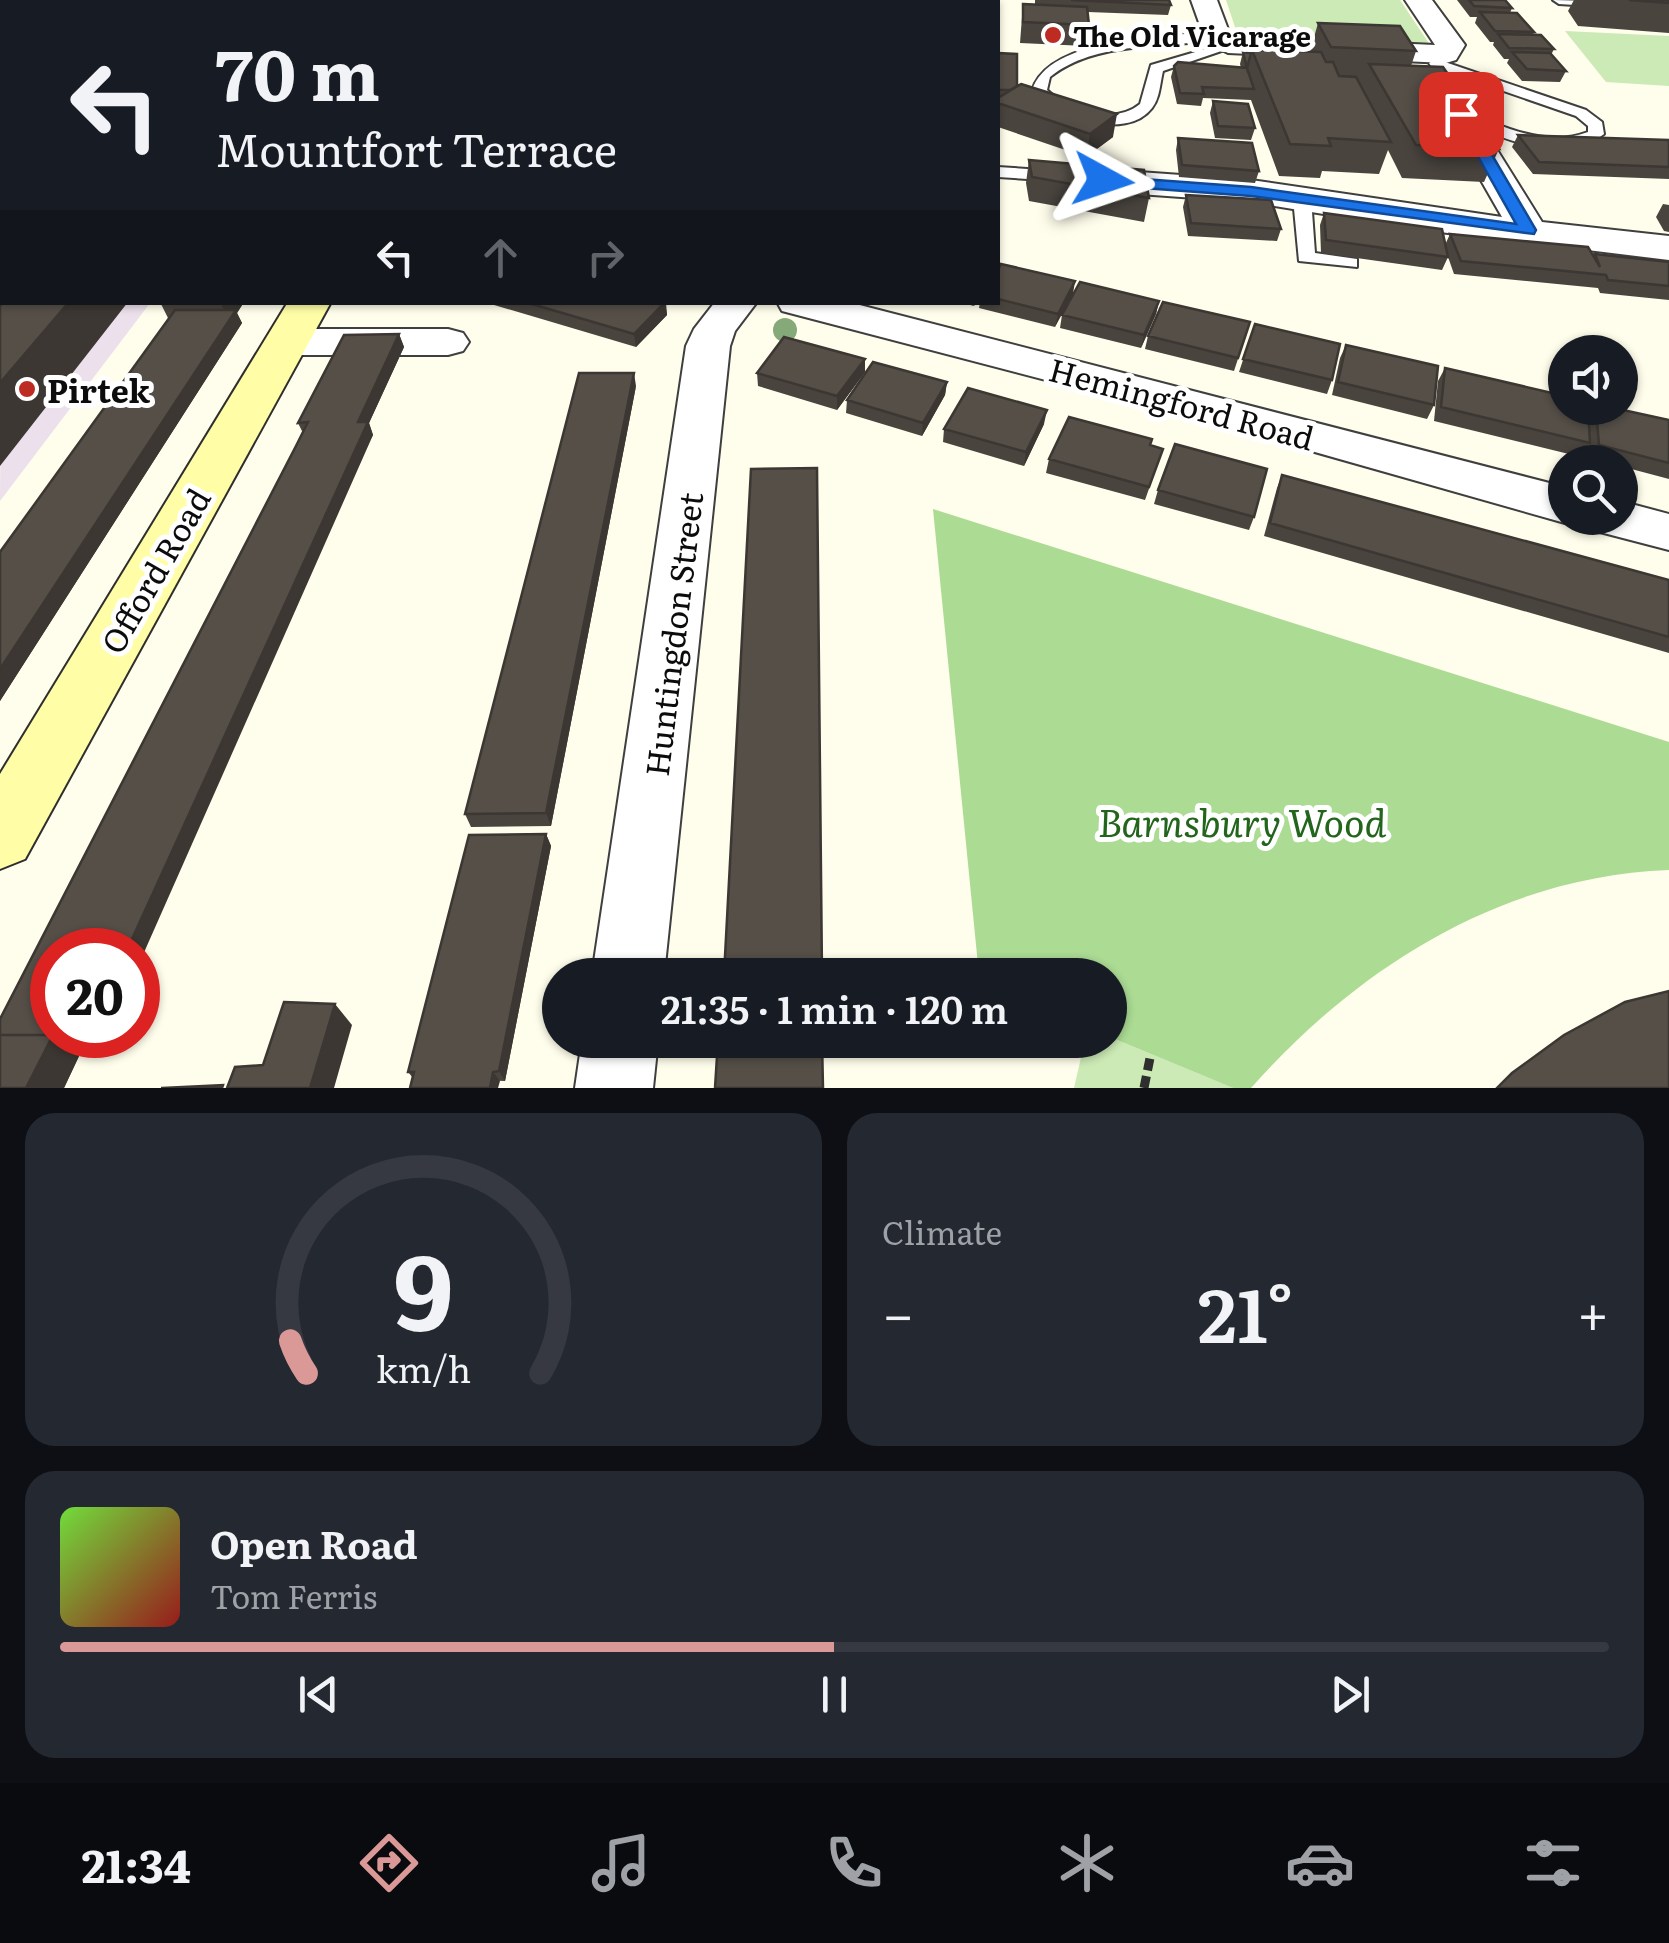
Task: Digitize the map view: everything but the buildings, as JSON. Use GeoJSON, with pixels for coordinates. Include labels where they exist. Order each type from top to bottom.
{"type":"FeatureCollection","features":[{"type":"Feature","properties":{"kind":"street"},"geometry":{"type":"LineString","coordinates":[[1204,0],[1222,40],[1441,58]]}},
{"type":"Feature","properties":{"kind":"street"},"geometry":{"type":"LineString","coordinates":[[1418,0],[1450,45],[1436,76],[1528,230]]}},
{"type":"Feature","properties":{"kind":"street"},"geometry":{"type":"LineString","coordinates":[[1130,182],[1250,187],[1416,218],[1669,248]]}},
{"type":"Feature","properties":{"kind":"street","name":"Huntingdon Street"},"geometry":{"type":"LineString","coordinates":[[630,958],[708,346],[735,305]]}},
{"type":"Feature","properties":{"kind":"street","name":"Hemingford Road"},"geometry":{"type":"LineString","coordinates":[[809,305],[1548,499]]}},
{"type":"Feature","properties":{"kind":"street"},"geometry":{"type":"LineString","coordinates":[[299,322],[448,342]]}},
{"type":"Feature","properties":{"kind":"street","name":"Offord Road"},"geometry":{"type":"LineString","coordinates":[[0,838],[299,322]]}},
{"type":"Feature","properties":{"kind":"street"},"geometry":{"type":"LineString","coordinates":[[1638,524],[1669,532]]}},
{"type":"Feature","properties":{"kind":"street"},"geometry":{"type":"LineString","coordinates":[[614,1088],[618,1058]]}},
{"type":"Feature","properties":{"kind":"lane"},"geometry":{"type":"LineString","coordinates":[[1559,0],[1669,8]]}},
{"type":"Feature","properties":{"kind":"lane"},"geometry":{"type":"LineString","coordinates":[[1222,40],[1156,68],[1147,105],[1139,113],[1100,118],[1061,110],[1048,103],[1039,91],[1044,75],[1064,62],[1112,48],[1222,40]]}},
{"type":"Feature","properties":{"kind":"lane"},"geometry":{"type":"LineString","coordinates":[[1441,58],[1581,113],[1596,126],[1596,134],[1569,142],[1519,137],[1461,114]]}},
{"type":"Feature","properties":{"kind":"lane"},"geometry":{"type":"LineString","coordinates":[[1000,172],[1068,177]]}},
{"type":"Feature","properties":{"kind":"lane"},"geometry":{"type":"LineString","coordinates":[[1302,198],[1306,257],[1350,262]]}},
{"type":"Feature","properties":{"kind":"path"},"geometry":{"type":"LineString","coordinates":[[1144,1088],[1151,1053]]}},
{"type":"Feature","properties":{"kind":"shaded area"},"geometry":{"type":"Polygon","coordinates":[[[1,305],[148,305],[0,501],[1,305]]]}},
{"type":"Feature","properties":{"kind":"green space"},"geometry":{"type":"Polygon","coordinates":[[[1226,0],[1400,0],[1430,45],[1238,36],[1226,0]]]}},
{"type":"Feature","properties":{"kind":"green space"},"geometry":{"type":"Polygon","coordinates":[[[1565,31],[1669,36],[1669,86],[1606,82],[1565,31]]]}},
{"type":"Feature","properties":{"kind":"green space","name":"Barnsbury Wood"},"geometry":{"type":"Polygon","coordinates":[[[933,509],[1669,742],[1669,870],[1608,876],[1549,889],[1492,909],[1438,935],[1339,1003],[1251,1088],[1233,1088],[1127,1044],[1127,958],[977,958],[933,509]]]}},
{"type":"Feature","properties":{"kind":"green space"},"geometry":{"type":"Polygon","coordinates":[[[1127,1044],[1233,1088],[1074,1088],[1081,1058],[1127,1058],[1127,1044]]]}},
{"type":"Feature","properties":{"kind":"place","name":"The Old Vicarage"},"geometry":{"type":"Point","coordinates":[1053,35]}},
{"type":"Feature","properties":{"kind":"place","name":"Pirtek"},"geometry":{"type":"Point","coordinates":[27,389]}},
{"type":"Feature","properties":{"kind":"route"},"geometry":{"type":"LineString","coordinates":[[1103,180],[1251,192],[1416,218],[1528,230],[1461,114]]}}]}
